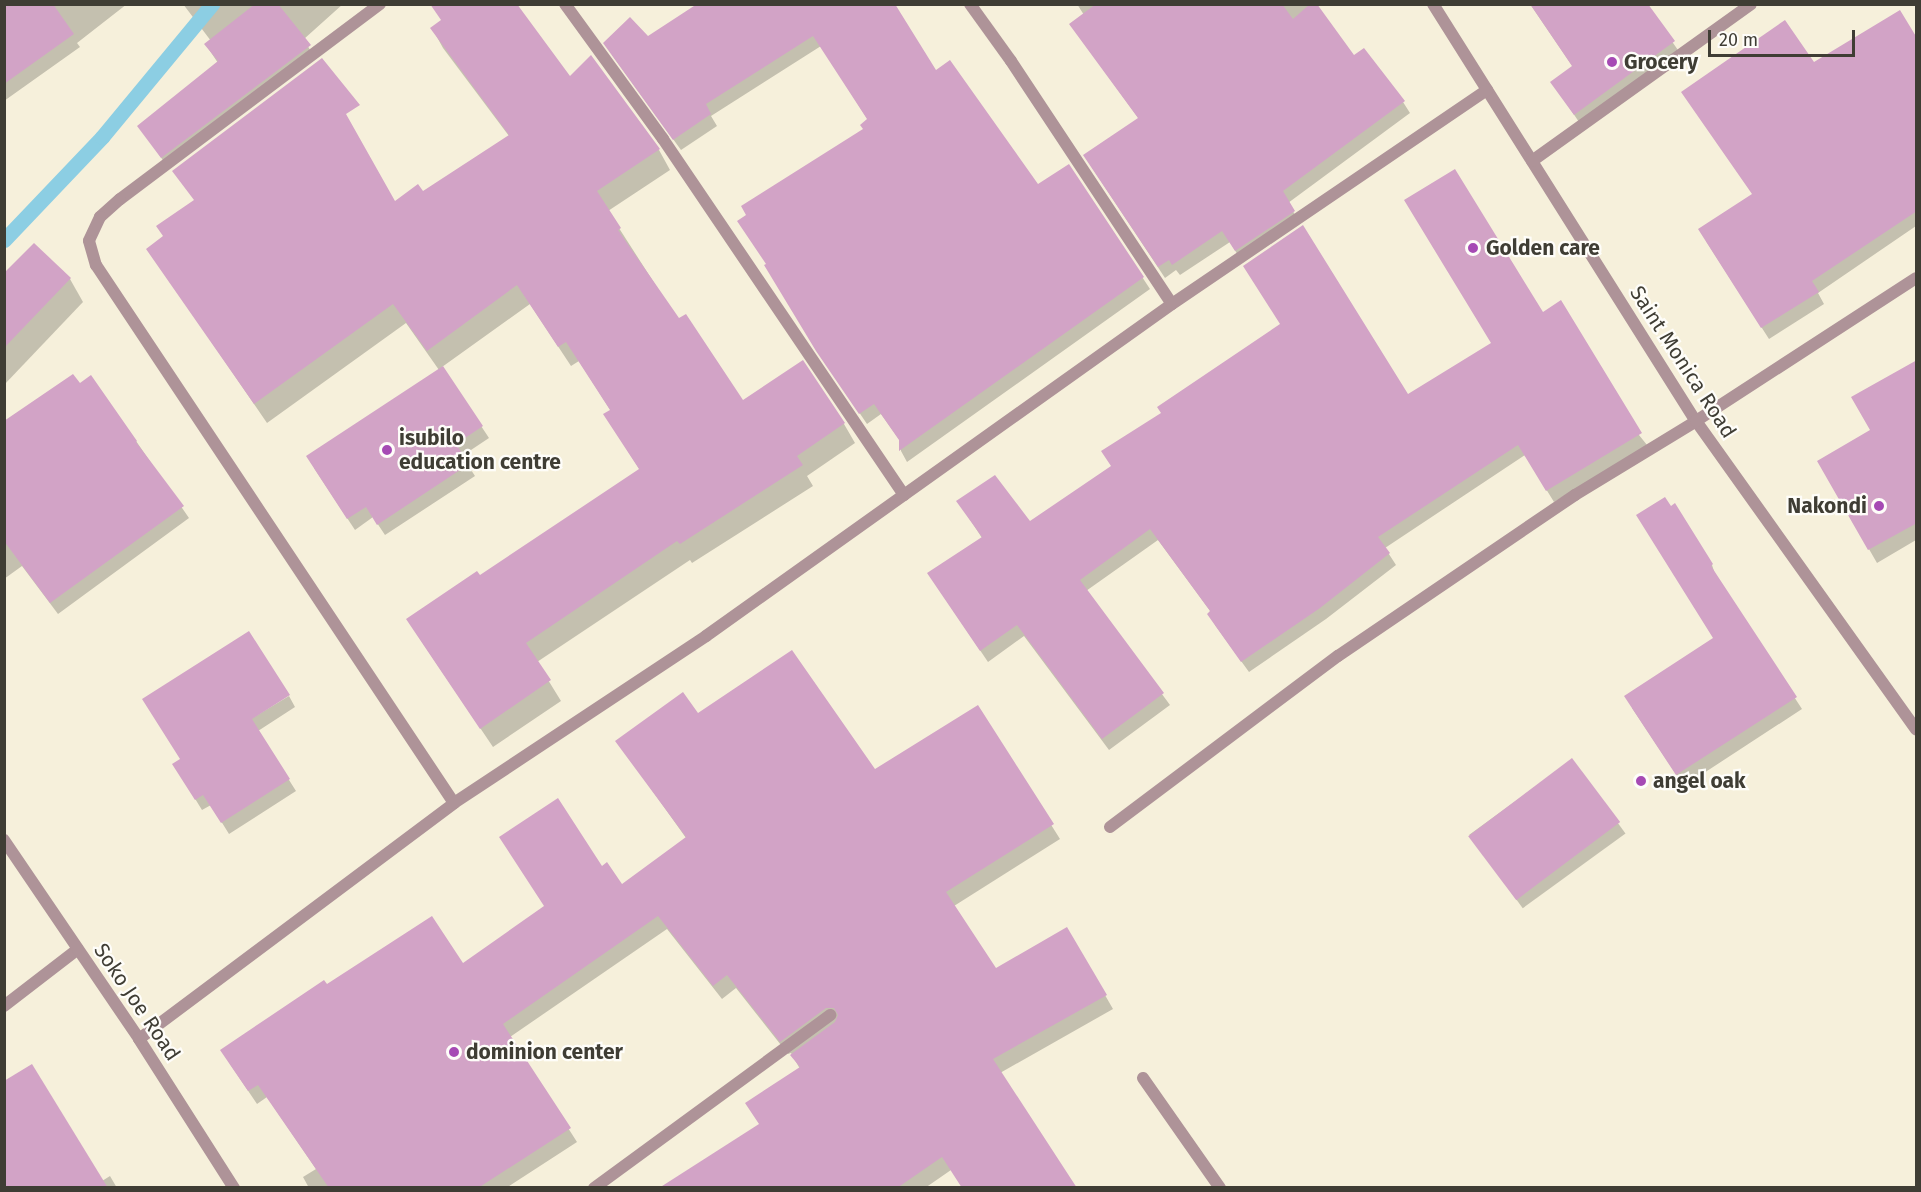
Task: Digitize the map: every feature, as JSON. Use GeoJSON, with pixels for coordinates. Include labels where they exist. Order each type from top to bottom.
{"type":"FeatureCollection","features":[{"type":"Feature","properties":{"kind":"street"},"geometry":{"type":"LineString","coordinates":[[380,4],[120,199],[100,217],[89,240],[96,265],[454,803]]}},
{"type":"Feature","properties":{"kind":"street"},"geometry":{"type":"LineString","coordinates":[[565,4],[663,139],[904,495]]}},
{"type":"Feature","properties":{"kind":"street"},"geometry":{"type":"LineString","coordinates":[[970,4],[1011,61],[1172,304]]}},
{"type":"Feature","properties":{"kind":"street","name":"Saint Monica Road"},"geometry":{"type":"LineString","coordinates":[[1433,4],[1696,421],[1917,729]]}},
{"type":"Feature","properties":{"kind":"street"},"geometry":{"type":"LineString","coordinates":[[1532,161],[1751,4]]}},
{"type":"Feature","properties":{"kind":"street"},"geometry":{"type":"LineString","coordinates":[[139,1039],[454,803],[706,636],[1172,304],[1487,90]]}},
{"type":"Feature","properties":{"kind":"street"},"geometry":{"type":"LineString","coordinates":[[1110,827],[1338,656],[1575,495],[1696,421],[1917,278]]}},
{"type":"Feature","properties":{"kind":"street","name":"Soko Joe Road"},"geometry":{"type":"LineString","coordinates":[[4,840],[139,1039],[234,1188]]}},
{"type":"Feature","properties":{"kind":"street"},"geometry":{"type":"LineString","coordinates":[[4,1006],[78,949]]}},
{"type":"Feature","properties":{"kind":"street"},"geometry":{"type":"LineString","coordinates":[[594,1188],[830,1015]]}},
{"type":"Feature","properties":{"kind":"street"},"geometry":{"type":"LineString","coordinates":[[1143,1078],[1220,1188]]}},
{"type":"Feature","properties":{"kind":"building"},"geometry":{"type":"Polygon","coordinates":[[[4,4],[53,4],[74,34],[4,84],[4,4]]]}},
{"type":"Feature","properties":{"kind":"building"},"geometry":{"type":"Polygon","coordinates":[[[255,4],[278,4],[311,45],[161,158],[137,126],[218,61],[204,44],[255,4]]]}},
{"type":"Feature","properties":{"kind":"building"},"geometry":{"type":"Polygon","coordinates":[[[430,4],[517,4],[570,76],[591,55],[660,149],[597,191],[621,228],[618,230],[679,318],[686,314],[743,400],[803,360],[845,423],[797,456],[803,465],[680,544],[677,541],[526,643],[551,680],[480,729],[406,619],[477,571],[480,575],[639,469],[603,414],[610,410],[566,342],[558,347],[517,285],[427,351],[393,304],[254,404],[146,249],[163,236],[156,226],[194,200],[172,171],[322,58],[360,105],[346,114],[395,201],[418,184],[423,191],[509,135],[430,28],[441,20],[430,4]]]}},
{"type":"Feature","properties":{"kind":"building"},"geometry":{"type":"Polygon","coordinates":[[[697,4],[895,4],[936,70],[950,60],[1038,184],[1069,164],[1144,277],[899,451],[899,440],[874,404],[859,414],[816,351],[764,265],[766,264],[737,221],[746,215],[741,206],[863,129],[860,125],[867,119],[813,36],[706,104],[711,114],[673,140],[603,43],[630,17],[648,36],[697,4]]]}},
{"type":"Feature","properties":{"kind":"building"},"geometry":{"type":"Polygon","coordinates":[[[1096,4],[1282,4],[1293,19],[1310,4],[1317,4],[1354,55],[1364,48],[1405,101],[1283,191],[1295,211],[1235,251],[1222,231],[1172,265],[1169,260],[1158,267],[1083,155],[1138,118],[1069,24],[1096,4]]]}},
{"type":"Feature","properties":{"kind":"building"},"geometry":{"type":"Polygon","coordinates":[[[1530,4],[1648,4],[1675,41],[1574,115],[1550,82],[1572,66],[1530,4]]]}},
{"type":"Feature","properties":{"kind":"building"},"geometry":{"type":"Polygon","coordinates":[[[1900,10],[1917,38],[1917,211],[1812,281],[1819,292],[1761,328],[1698,229],[1752,194],[1681,92],[1785,20],[1814,62],[1900,10]]]}},
{"type":"Feature","properties":{"kind":"building"},"geometry":{"type":"Polygon","coordinates":[[[1455,169],[1543,312],[1561,300],[1642,433],[1546,491],[1518,445],[1378,537],[1390,553],[1320,608],[1241,662],[1207,614],[1210,611],[1150,529],[1080,580],[1164,693],[1102,739],[1017,625],[980,651],[927,573],[982,537],[956,501],[995,475],[1030,521],[1111,466],[1101,451],[1161,413],[1157,407],[1280,324],[1243,266],[1303,225],[1408,394],[1491,343],[1404,200],[1455,169]]]}},
{"type":"Feature","properties":{"kind":"building"},"geometry":{"type":"Polygon","coordinates":[[[34,243],[71,278],[4,348],[4,273],[34,243]]]}},
{"type":"Feature","properties":{"kind":"building"},"geometry":{"type":"Polygon","coordinates":[[[1917,360],[1917,523],[1868,550],[1817,461],[1870,430],[1851,397],[1917,360]]]}},
{"type":"Feature","properties":{"kind":"building","name":"isubilo education centre"},"geometry":{"type":"Polygon","coordinates":[[[443,366],[483,426],[456,444],[469,464],[377,525],[366,507],[347,519],[306,456],[443,366]]]}},
{"type":"Feature","properties":{"kind":"building"},"geometry":{"type":"Polygon","coordinates":[[[73,374],[80,383],[91,375],[136,442],[184,506],[50,603],[4,541],[4,421],[73,374]]]}},
{"type":"Feature","properties":{"kind":"building"},"geometry":{"type":"Polygon","coordinates":[[[1665,497],[1671,506],[1675,503],[1713,564],[1711,566],[1797,697],[1676,775],[1624,696],[1713,638],[1636,515],[1665,497]]]}},
{"type":"Feature","properties":{"kind":"building"},"geometry":{"type":"Polygon","coordinates":[[[249,631],[290,695],[252,719],[290,779],[221,823],[203,795],[195,800],[172,764],[180,759],[142,699],[249,631]]]}},
{"type":"Feature","properties":{"kind":"building"},"geometry":{"type":"Polygon","coordinates":[[[792,650],[875,769],[978,705],[1054,824],[946,892],[996,968],[1067,927],[1107,995],[993,1059],[1077,1188],[962,1188],[942,1157],[897,1188],[659,1188],[759,1124],[745,1103],[800,1067],[790,1055],[835,1022],[838,1015],[834,1008],[826,1008],[780,1042],[727,975],[713,986],[658,916],[503,1024],[571,1128],[478,1188],[329,1188],[258,1085],[248,1091],[220,1050],[324,980],[327,984],[432,916],[463,963],[544,906],[499,837],[558,798],[602,866],[607,862],[622,884],[686,837],[615,741],[683,692],[698,713],[792,650]]]}},
{"type":"Feature","properties":{"kind":"building"},"geometry":{"type":"Polygon","coordinates":[[[1572,758],[1620,822],[1516,900],[1468,836],[1572,758]]]}},
{"type":"Feature","properties":{"kind":"building"},"geometry":{"type":"Polygon","coordinates":[[[32,1064],[108,1188],[4,1188],[4,1081],[32,1064]]]}},
{"type":"Feature","properties":{"kind":"waterway"},"geometry":{"type":"LineString","coordinates":[[4,240],[102,137],[212,4]]}},
{"type":"Feature","properties":{"kind":"place","name":"Grocery"},"geometry":{"type":"Point","coordinates":[1612,62]}},
{"type":"Feature","properties":{"kind":"place","name":"Golden care"},"geometry":{"type":"Point","coordinates":[1473,248]}},
{"type":"Feature","properties":{"kind":"place","name":"isubilo education centre"},"geometry":{"type":"Point","coordinates":[387,450]}},
{"type":"Feature","properties":{"kind":"place","name":"Nakondi"},"geometry":{"type":"Point","coordinates":[1879,506]}},
{"type":"Feature","properties":{"kind":"place","name":"angel oak"},"geometry":{"type":"Point","coordinates":[1641,781]}},
{"type":"Feature","properties":{"kind":"place","name":"dominion center"},"geometry":{"type":"Point","coordinates":[454,1052]}}]}
